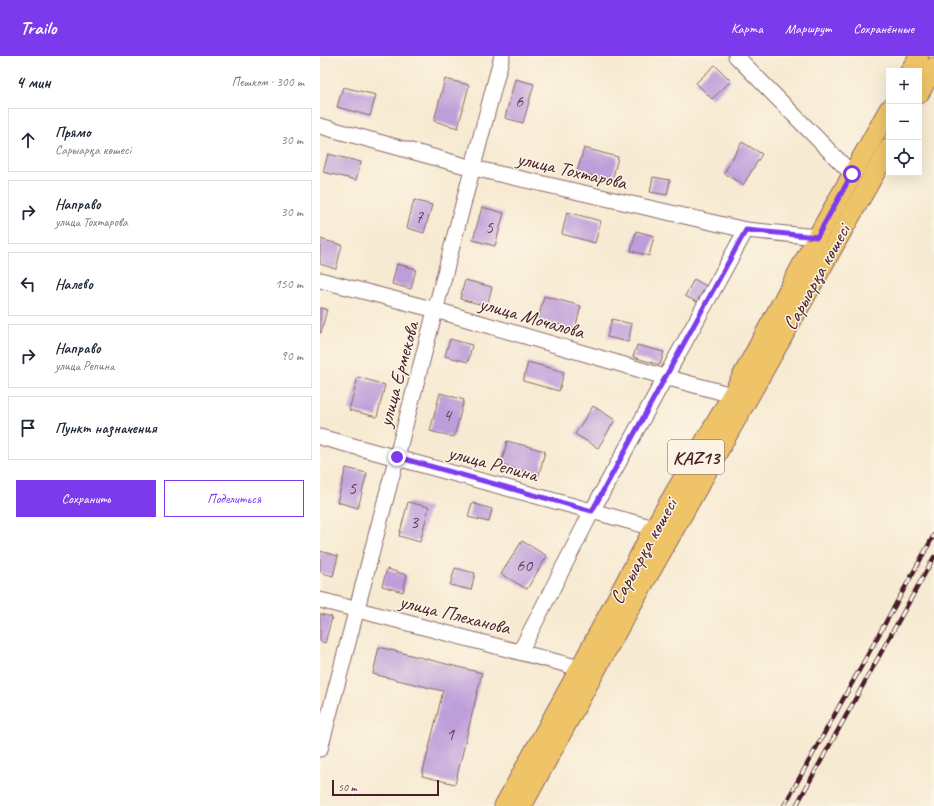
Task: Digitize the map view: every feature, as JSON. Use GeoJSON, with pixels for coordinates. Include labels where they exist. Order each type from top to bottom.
{"type":"FeatureCollection","features":[{"type":"Feature","properties":{"kind":"main road"},"geometry":{"type":"LineString","coordinates":[[912,68],[919,56]]}},
{"type":"Feature","properties":{"kind":"main road"},"geometry":{"type":"LineString","coordinates":[[922,89],[934,67]]}},
{"type":"Feature","properties":{"kind":"main road","name":"Сарыарқа көшесі"},"geometry":{"type":"LineString","coordinates":[[504,806],[580,668],[654,528],[732,395],[817,237],[886,114]]}},
{"type":"Feature","properties":{"kind":"main road","name":"Сарыарқа көшесі"},"geometry":{"type":"LineString","coordinates":[[522,806],[625,618],[886,153]]}},
{"type":"Feature","properties":{"kind":"street","name":"улица Ермекова"},"geometry":{"type":"LineString","coordinates":[[320,749],[502,56]]}},
{"type":"Feature","properties":{"kind":"street"},"geometry":{"type":"LineString","coordinates":[[736,56],[852,174]]}},
{"type":"Feature","properties":{"kind":"street","name":"улица Тохтарова"},"geometry":{"type":"LineString","coordinates":[[320,126],[473,168],[746,230],[817,237]]}},
{"type":"Feature","properties":{"kind":"street"},"geometry":{"type":"LineString","coordinates":[[520,652],[592,511],[746,230]]}},
{"type":"Feature","properties":{"kind":"street","name":"улица Мочалова"},"geometry":{"type":"LineString","coordinates":[[320,280],[436,310],[732,395]]}},
{"type":"Feature","properties":{"kind":"street","name":"улица Репина"},"geometry":{"type":"LineString","coordinates":[[320,437],[654,528]]}},
{"type":"Feature","properties":{"kind":"street","name":"улица Плеханова"},"geometry":{"type":"LineString","coordinates":[[320,600],[580,668]]}},
{"type":"Feature","properties":{"kind":"building"},"geometry":{"type":"Polygon","coordinates":[[[715,65],[731,81],[712,99],[696,83],[715,65]]]}},
{"type":"Feature","properties":{"kind":"building"},"geometry":{"type":"Polygon","coordinates":[[[445,79],[469,85],[458,128],[434,121],[445,79]]]}},
{"type":"Feature","properties":{"kind":"building"},"geometry":{"type":"Polygon","coordinates":[[[515,79],[534,84],[523,123],[505,118],[515,79]]]}},
{"type":"Feature","properties":{"kind":"building"},"geometry":{"type":"Polygon","coordinates":[[[343,87],[376,95],[370,116],[337,107],[343,87]]]}},
{"type":"Feature","properties":{"kind":"building"},"geometry":{"type":"Polygon","coordinates":[[[742,142],[762,154],[743,185],[724,173],[742,142]]]}},
{"type":"Feature","properties":{"kind":"building"},"geometry":{"type":"Polygon","coordinates":[[[584,148],[618,157],[612,181],[577,172],[584,148]]]}},
{"type":"Feature","properties":{"kind":"building"},"geometry":{"type":"Polygon","coordinates":[[[328,154],[361,162],[356,180],[323,172],[328,154]]]}},
{"type":"Feature","properties":{"kind":"building"},"geometry":{"type":"Polygon","coordinates":[[[653,177],[670,180],[667,195],[650,192],[653,177]]]}},
{"type":"Feature","properties":{"kind":"building"},"geometry":{"type":"Polygon","coordinates":[[[414,200],[432,205],[424,233],[407,228],[414,200]]]}},
{"type":"Feature","properties":{"kind":"building"},"geometry":{"type":"Polygon","coordinates":[[[482,207],[504,213],[495,246],[473,240],[482,207]]]}},
{"type":"Feature","properties":{"kind":"building"},"geometry":{"type":"Polygon","coordinates":[[[567,212],[601,221],[595,243],[562,234],[567,212]]]}},
{"type":"Feature","properties":{"kind":"building"},"geometry":{"type":"Polygon","coordinates":[[[636,231],[654,236],[649,256],[631,251],[636,231]]]}},
{"type":"Feature","properties":{"kind":"building"},"geometry":{"type":"Polygon","coordinates":[[[320,239],[342,245],[336,269],[320,264],[320,239]]]}},
{"type":"Feature","properties":{"kind":"building"},"geometry":{"type":"Polygon","coordinates":[[[397,264],[416,269],[411,289],[392,284],[397,264]]]}},
{"type":"Feature","properties":{"kind":"building"},"geometry":{"type":"Polygon","coordinates":[[[694,279],[706,286],[697,302],[685,296],[694,279]]]}},
{"type":"Feature","properties":{"kind":"building"},"geometry":{"type":"Polygon","coordinates":[[[465,280],[492,287],[487,306],[460,299],[465,280]]]}},
{"type":"Feature","properties":{"kind":"building"},"geometry":{"type":"Polygon","coordinates":[[[544,296],[581,306],[575,329],[538,319],[544,296]]]}},
{"type":"Feature","properties":{"kind":"building"},"geometry":{"type":"Polygon","coordinates":[[[320,308],[327,309],[321,333],[320,333],[320,308]]]}},
{"type":"Feature","properties":{"kind":"building"},"geometry":{"type":"Polygon","coordinates":[[[612,319],[632,324],[628,342],[607,337],[612,319]]]}},
{"type":"Feature","properties":{"kind":"building"},"geometry":{"type":"Polygon","coordinates":[[[450,339],[472,345],[468,362],[445,356],[450,339]]]}},
{"type":"Feature","properties":{"kind":"building"},"geometry":{"type":"Polygon","coordinates":[[[637,345],[664,352],[660,365],[633,357],[637,345]]]}},
{"type":"Feature","properties":{"kind":"building"},"geometry":{"type":"Polygon","coordinates":[[[528,362],[564,372],[559,391],[523,381],[528,362]]]}},
{"type":"Feature","properties":{"kind":"building"},"geometry":{"type":"Polygon","coordinates":[[[358,377],[385,385],[377,417],[349,410],[358,377]]]}},
{"type":"Feature","properties":{"kind":"building"},"geometry":{"type":"Polygon","coordinates":[[[440,393],[464,400],[454,437],[430,431],[440,393]]]}},
{"type":"Feature","properties":{"kind":"building"},"geometry":{"type":"Polygon","coordinates":[[[593,406],[615,420],[598,448],[575,434],[593,406]]]}},
{"type":"Feature","properties":{"kind":"building"},"geometry":{"type":"Polygon","coordinates":[[[507,441],[545,451],[539,475],[501,465],[507,441]]]}},
{"type":"Feature","properties":{"kind":"building"},"geometry":{"type":"Polygon","coordinates":[[[346,468],[367,473],[358,508],[337,502],[346,468]]]}},
{"type":"Feature","properties":{"kind":"building"},"geometry":{"type":"Polygon","coordinates":[[[408,502],[429,507],[420,542],[399,536],[408,502]]]}},
{"type":"Feature","properties":{"kind":"building"},"geometry":{"type":"Polygon","coordinates":[[[472,503],[492,509],[489,522],[468,517],[472,503]]]}},
{"type":"Feature","properties":{"kind":"building"},"geometry":{"type":"Polygon","coordinates":[[[522,541],[547,556],[527,589],[501,574],[522,541]]]}},
{"type":"Feature","properties":{"kind":"building"},"geometry":{"type":"Polygon","coordinates":[[[320,551],[338,556],[333,576],[320,572],[320,551]]]}},
{"type":"Feature","properties":{"kind":"building"},"geometry":{"type":"Polygon","coordinates":[[[455,568],[475,573],[471,590],[450,585],[455,568]]]}},
{"type":"Feature","properties":{"kind":"building"},"geometry":{"type":"Polygon","coordinates":[[[387,569],[407,575],[403,592],[382,586],[387,569]]]}},
{"type":"Feature","properties":{"kind":"building"},"geometry":{"type":"Polygon","coordinates":[[[320,614],[332,617],[325,643],[320,641],[320,614]]]}},
{"type":"Feature","properties":{"kind":"building"},"geometry":{"type":"Polygon","coordinates":[[[379,647],[482,673],[455,784],[422,776],[443,691],[373,674],[379,647]]]}},
{"type":"Feature","properties":{"kind":"railway"},"geometry":{"type":"LineString","coordinates":[[784,806],[934,535]]}},
{"type":"Feature","properties":{"kind":"railway"},"geometry":{"type":"LineString","coordinates":[[796,806],[934,557]]}},
{"type":"Feature","properties":{"kind":"route"},"geometry":{"type":"LineString","coordinates":[[397,457],[592,511],[746,230],[817,237],[852,174]]}}]}
